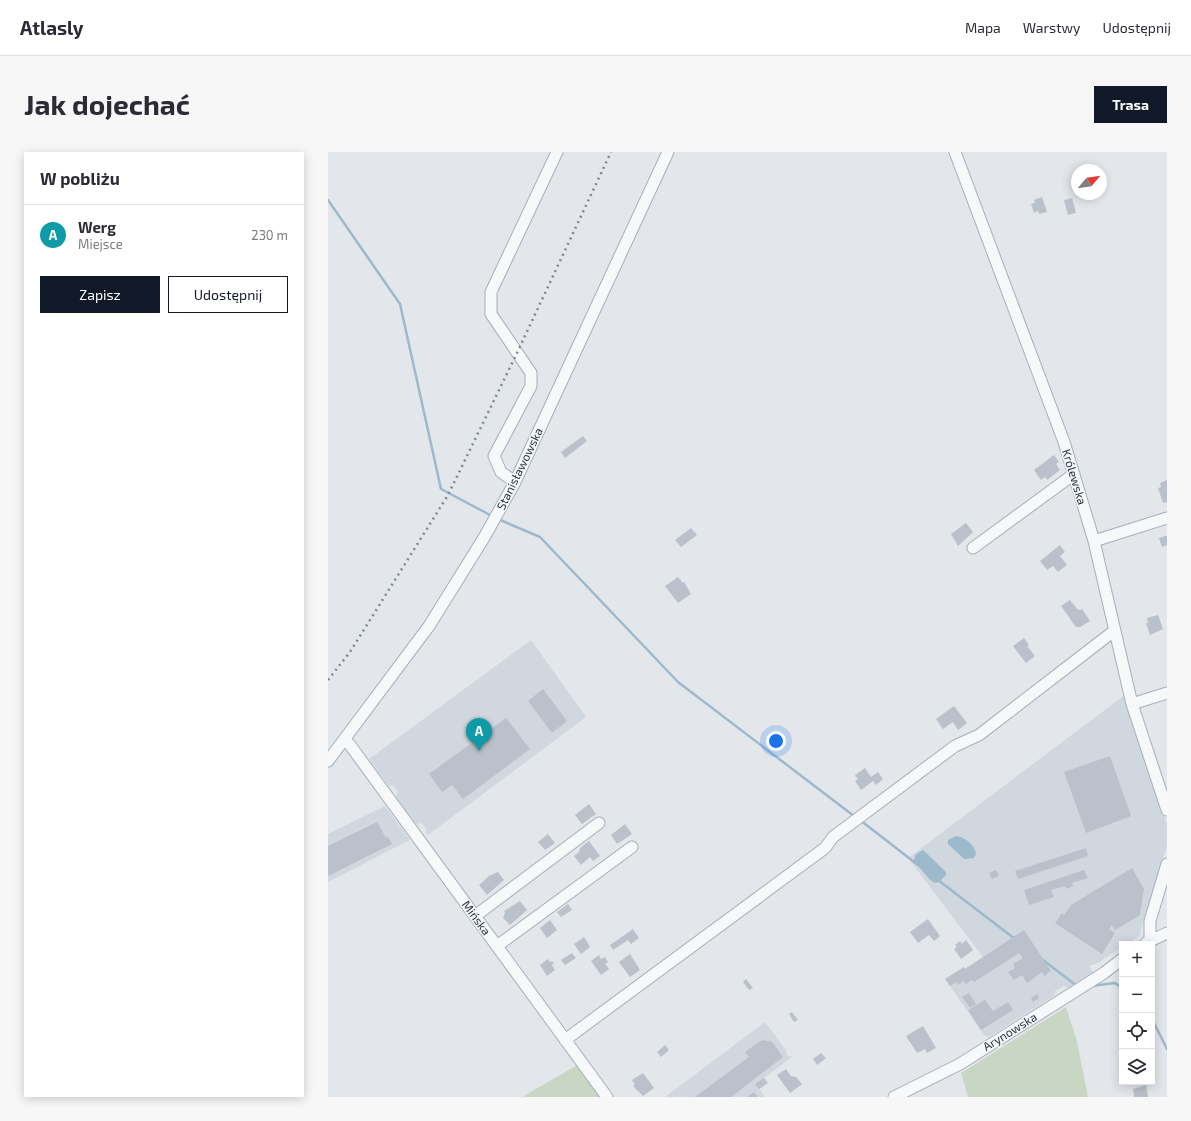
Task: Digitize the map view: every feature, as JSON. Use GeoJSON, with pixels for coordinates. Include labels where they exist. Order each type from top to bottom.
{"type":"FeatureCollection","features":[{"type":"Feature","properties":{"kind":"street"},"geometry":{"type":"LineString","coordinates":[[515,482],[501,472],[494,456],[531,386],[531,373],[491,314],[491,292],[557,152]]}},
{"type":"Feature","properties":{"kind":"street","name":"Stanisławowska"},"geometry":{"type":"LineString","coordinates":[[328,760],[345,740],[429,626],[496,518],[515,482],[668,152]]}},
{"type":"Feature","properties":{"kind":"street","name":"Królewska"},"geometry":{"type":"LineString","coordinates":[[955,152],[1064,442],[1094,541],[1132,704],[1167,810]]}},
{"type":"Feature","properties":{"kind":"street"},"geometry":{"type":"LineString","coordinates":[[973,548],[1074,474]]}},
{"type":"Feature","properties":{"kind":"street"},"geometry":{"type":"LineString","coordinates":[[1094,541],[1167,518]]}},
{"type":"Feature","properties":{"kind":"street"},"geometry":{"type":"LineString","coordinates":[[565,1040],[825,848],[832,837],[868,810],[955,746],[979,735],[1114,631]]}},
{"type":"Feature","properties":{"kind":"street"},"geometry":{"type":"LineString","coordinates":[[1132,704],[1167,693]]}},
{"type":"Feature","properties":{"kind":"street","name":"Mińska"},"geometry":{"type":"LineString","coordinates":[[345,740],[608,1097]]}},
{"type":"Feature","properties":{"kind":"street"},"geometry":{"type":"LineString","coordinates":[[475,916],[599,824]]}},
{"type":"Feature","properties":{"kind":"street"},"geometry":{"type":"LineString","coordinates":[[497,946],[632,847]]}},
{"type":"Feature","properties":{"kind":"street"},"geometry":{"type":"LineString","coordinates":[[1148,941],[1150,921],[1167,864]]}},
{"type":"Feature","properties":{"kind":"street"},"geometry":{"type":"LineString","coordinates":[[1150,941],[1167,933]]}},
{"type":"Feature","properties":{"kind":"street","name":"Arynowska"},"geometry":{"type":"LineString","coordinates":[[894,1097],[960,1064],[1104,973],[1119,961]]}},
{"type":"Feature","properties":{"kind":"shaded area"},"geometry":{"type":"Polygon","coordinates":[[[531,640],[586,717],[428,835],[425,832],[427,830],[422,823],[416,824],[396,797],[398,792],[393,785],[389,786],[369,759],[531,640]]]}},
{"type":"Feature","properties":{"kind":"shaded area"},"geometry":{"type":"Polygon","coordinates":[[[1126,694],[1167,824],[1167,845],[1139,936],[1132,941],[1119,941],[1119,949],[1098,963],[1089,966],[1093,972],[1068,988],[1064,986],[1055,991],[1055,995],[989,1037],[984,1035],[945,979],[964,967],[965,969],[983,957],[908,858],[1126,694]]]}},
{"type":"Feature","properties":{"kind":"shaded area"},"geometry":{"type":"Polygon","coordinates":[[[385,806],[410,840],[328,882],[328,834],[385,806]]]}},
{"type":"Feature","properties":{"kind":"shaded area"},"geometry":{"type":"Polygon","coordinates":[[[765,1022],[786,1050],[787,1055],[792,1057],[756,1084],[765,1097],[665,1097],[765,1022]]]}},
{"type":"Feature","properties":{"kind":"green space"},"geometry":{"type":"Polygon","coordinates":[[[1066,1007],[1077,1041],[1088,1097],[968,1097],[961,1073],[1066,1007]]]}},
{"type":"Feature","properties":{"kind":"green space"},"geometry":{"type":"Polygon","coordinates":[[[579,1064],[603,1097],[522,1097],[579,1064]]]}},
{"type":"Feature","properties":{"kind":"water"},"geometry":{"type":"Polygon","coordinates":[[[956,836],[963,838],[972,845],[976,854],[974,858],[964,859],[948,844],[948,840],[956,836]]]}},
{"type":"Feature","properties":{"kind":"water"},"geometry":{"type":"Polygon","coordinates":[[[923,850],[946,872],[946,875],[939,882],[935,883],[930,880],[914,861],[915,855],[923,850]]]}},
{"type":"Feature","properties":{"kind":"building"},"geometry":{"type":"Polygon","coordinates":[[[1042,197],[1047,212],[1039,214],[1038,211],[1034,213],[1031,204],[1035,203],[1034,200],[1042,197]]]}},
{"type":"Feature","properties":{"kind":"building"},"geometry":{"type":"Polygon","coordinates":[[[1071,198],[1076,213],[1068,215],[1064,200],[1071,198]]]}},
{"type":"Feature","properties":{"kind":"building"},"geometry":{"type":"Polygon","coordinates":[[[583,436],[587,441],[565,458],[561,452],[583,436]]]}},
{"type":"Feature","properties":{"kind":"building"},"geometry":{"type":"Polygon","coordinates":[[[1054,455],[1059,462],[1056,464],[1060,470],[1047,480],[1045,477],[1041,480],[1034,470],[1054,455]]]}},
{"type":"Feature","properties":{"kind":"building"},"geometry":{"type":"Polygon","coordinates":[[[1167,480],[1167,502],[1163,503],[1158,488],[1161,487],[1160,483],[1167,480]]]}},
{"type":"Feature","properties":{"kind":"building"},"geometry":{"type":"Polygon","coordinates":[[[966,523],[973,532],[958,546],[951,534],[966,523]]]}},
{"type":"Feature","properties":{"kind":"building"},"geometry":{"type":"Polygon","coordinates":[[[691,528],[697,535],[681,547],[675,540],[691,528]]]}},
{"type":"Feature","properties":{"kind":"building"},"geometry":{"type":"Polygon","coordinates":[[[1167,536],[1167,545],[1162,547],[1159,538],[1167,536]]]}},
{"type":"Feature","properties":{"kind":"building"},"geometry":{"type":"Polygon","coordinates":[[[1060,545],[1065,552],[1060,556],[1067,565],[1058,572],[1053,566],[1047,570],[1040,561],[1060,545]]]}},
{"type":"Feature","properties":{"kind":"building"},"geometry":{"type":"Polygon","coordinates":[[[678,577],[683,583],[684,582],[691,594],[678,603],[665,586],[678,577]]]}},
{"type":"Feature","properties":{"kind":"building"},"geometry":{"type":"Polygon","coordinates":[[[1070,600],[1077,609],[1082,609],[1090,621],[1080,627],[1076,627],[1061,606],[1070,600]]]}},
{"type":"Feature","properties":{"kind":"building"},"geometry":{"type":"Polygon","coordinates":[[[1158,615],[1163,629],[1150,635],[1146,623],[1148,623],[1147,618],[1158,615]]]}},
{"type":"Feature","properties":{"kind":"building"},"geometry":{"type":"Polygon","coordinates":[[[1024,638],[1029,645],[1027,646],[1035,656],[1026,663],[1013,646],[1024,638]]]}},
{"type":"Feature","properties":{"kind":"building"},"geometry":{"type":"Polygon","coordinates":[[[543,689],[567,721],[552,733],[528,701],[543,689]]]}},
{"type":"Feature","properties":{"kind":"building"},"geometry":{"type":"Polygon","coordinates":[[[954,706],[967,723],[958,730],[953,722],[943,729],[936,719],[954,706]]]}},
{"type":"Feature","properties":{"kind":"building"},"geometry":{"type":"Polygon","coordinates":[[[506,718],[530,749],[463,799],[452,785],[442,792],[429,774],[506,718]]]}},
{"type":"Feature","properties":{"kind":"building"},"geometry":{"type":"Polygon","coordinates":[[[1110,756],[1131,816],[1086,833],[1064,772],[1110,756]]]}},
{"type":"Feature","properties":{"kind":"building"},"geometry":{"type":"Polygon","coordinates":[[[865,768],[871,777],[878,772],[883,779],[876,785],[873,781],[861,790],[855,781],[858,779],[855,775],[865,768]]]}},
{"type":"Feature","properties":{"kind":"building"},"geometry":{"type":"Polygon","coordinates":[[[589,804],[596,814],[582,824],[575,815],[589,804]]]}},
{"type":"Feature","properties":{"kind":"building"},"geometry":{"type":"Polygon","coordinates":[[[377,822],[386,838],[388,837],[392,844],[328,876],[328,846],[377,822]]]}},
{"type":"Feature","properties":{"kind":"building"},"geometry":{"type":"Polygon","coordinates":[[[625,824],[632,834],[617,844],[611,835],[625,824]]]}},
{"type":"Feature","properties":{"kind":"building"},"geometry":{"type":"Polygon","coordinates":[[[548,834],[555,843],[545,850],[538,842],[548,834]]]}},
{"type":"Feature","properties":{"kind":"building"},"geometry":{"type":"Polygon","coordinates":[[[589,841],[600,856],[593,861],[590,857],[581,865],[574,856],[579,852],[580,848],[589,841]]]}},
{"type":"Feature","properties":{"kind":"building"},"geometry":{"type":"Polygon","coordinates":[[[1086,848],[1088,856],[1018,879],[1015,871],[1086,848]]]}},
{"type":"Feature","properties":{"kind":"building"},"geometry":{"type":"Polygon","coordinates":[[[1132,868],[1144,889],[1140,915],[1115,930],[1112,925],[1109,929],[1115,933],[1102,954],[1055,923],[1062,913],[1064,915],[1071,905],[1132,868]]]}},
{"type":"Feature","properties":{"kind":"building"},"geometry":{"type":"Polygon","coordinates":[[[996,870],[999,876],[992,879],[989,873],[996,870]]]}},
{"type":"Feature","properties":{"kind":"building"},"geometry":{"type":"Polygon","coordinates":[[[1084,870],[1088,878],[1072,883],[1073,886],[1066,889],[1065,886],[1051,890],[1054,897],[1029,905],[1024,890],[1084,870]]]}},
{"type":"Feature","properties":{"kind":"building"},"geometry":{"type":"Polygon","coordinates":[[[498,872],[504,880],[487,895],[479,885],[489,876],[498,872]]]}},
{"type":"Feature","properties":{"kind":"building"},"geometry":{"type":"Polygon","coordinates":[[[520,901],[527,910],[510,925],[503,918],[505,913],[504,911],[520,901]]]}},
{"type":"Feature","properties":{"kind":"building"},"geometry":{"type":"Polygon","coordinates":[[[568,904],[572,910],[561,917],[557,912],[568,904]]]}},
{"type":"Feature","properties":{"kind":"building"},"geometry":{"type":"Polygon","coordinates":[[[928,919],[940,936],[934,941],[929,935],[918,943],[910,932],[928,919]]]}},
{"type":"Feature","properties":{"kind":"building"},"geometry":{"type":"Polygon","coordinates":[[[550,920],[557,930],[547,938],[540,928],[550,920]]]}},
{"type":"Feature","properties":{"kind":"building"},"geometry":{"type":"Polygon","coordinates":[[[633,929],[639,938],[631,944],[628,940],[613,950],[610,945],[633,929]]]}},
{"type":"Feature","properties":{"kind":"building"},"geometry":{"type":"Polygon","coordinates":[[[1024,930],[1051,971],[1044,976],[1042,972],[1027,983],[1022,975],[1014,980],[1008,972],[1015,968],[1013,964],[1023,958],[1019,953],[974,982],[972,980],[966,984],[964,981],[958,985],[956,982],[950,986],[945,979],[964,967],[965,969],[1024,930]]]}},
{"type":"Feature","properties":{"kind":"building"},"geometry":{"type":"Polygon","coordinates":[[[584,937],[590,947],[581,954],[574,944],[584,937]]]}},
{"type":"Feature","properties":{"kind":"building"},"geometry":{"type":"Polygon","coordinates":[[[966,940],[973,950],[961,959],[954,949],[957,947],[955,945],[960,941],[962,944],[966,940]]]}},
{"type":"Feature","properties":{"kind":"building"},"geometry":{"type":"Polygon","coordinates":[[[572,953],[576,958],[565,965],[561,960],[572,953]]]}},
{"type":"Feature","properties":{"kind":"building"},"geometry":{"type":"Polygon","coordinates":[[[630,954],[640,970],[630,977],[619,962],[630,954]]]}},
{"type":"Feature","properties":{"kind":"building"},"geometry":{"type":"Polygon","coordinates":[[[599,955],[601,959],[605,957],[608,962],[605,964],[609,969],[601,975],[591,961],[599,955]]]}},
{"type":"Feature","properties":{"kind":"building"},"geometry":{"type":"Polygon","coordinates":[[[548,959],[550,962],[552,961],[554,963],[552,965],[555,970],[547,976],[540,965],[548,959]]]}},
{"type":"Feature","properties":{"kind":"building"},"geometry":{"type":"Polygon","coordinates":[[[746,979],[753,988],[749,990],[743,982],[746,979]]]}},
{"type":"Feature","properties":{"kind":"building"},"geometry":{"type":"Polygon","coordinates":[[[969,993],[976,1004],[970,1008],[962,997],[969,993]]]}},
{"type":"Feature","properties":{"kind":"building"},"geometry":{"type":"Polygon","coordinates":[[[1037,994],[1039,998],[1033,1002],[1031,998],[1037,994]]]}},
{"type":"Feature","properties":{"kind":"building"},"geometry":{"type":"Polygon","coordinates":[[[985,1000],[993,1011],[1008,1002],[1013,1010],[981,1030],[968,1010],[985,1000]]]}},
{"type":"Feature","properties":{"kind":"building"},"geometry":{"type":"Polygon","coordinates":[[[792,1012],[798,1020],[794,1022],[789,1014],[792,1012]]]}},
{"type":"Feature","properties":{"kind":"building"},"geometry":{"type":"Polygon","coordinates":[[[923,1026],[936,1048],[927,1053],[925,1049],[917,1053],[906,1036],[923,1026]]]}},
{"type":"Feature","properties":{"kind":"building"},"geometry":{"type":"Polygon","coordinates":[[[762,1040],[772,1042],[783,1057],[731,1097],[695,1097],[749,1057],[745,1052],[762,1040]]]}},
{"type":"Feature","properties":{"kind":"building"},"geometry":{"type":"Polygon","coordinates":[[[665,1045],[669,1050],[661,1057],[657,1052],[665,1045]]]}},
{"type":"Feature","properties":{"kind":"building"},"geometry":{"type":"Polygon","coordinates":[[[821,1053],[826,1058],[817,1065],[813,1059],[821,1053]]]}},
{"type":"Feature","properties":{"kind":"building"},"geometry":{"type":"Polygon","coordinates":[[[786,1069],[791,1076],[796,1077],[802,1084],[790,1093],[777,1075],[786,1069]]]}},
{"type":"Feature","properties":{"kind":"building"},"geometry":{"type":"Polygon","coordinates":[[[643,1073],[654,1088],[643,1096],[633,1086],[635,1085],[632,1080],[643,1073]]]}},
{"type":"Feature","properties":{"kind":"building"},"geometry":{"type":"Polygon","coordinates":[[[764,1078],[768,1083],[759,1089],[755,1084],[764,1078]]]}},
{"type":"Feature","properties":{"kind":"building"},"geometry":{"type":"Polygon","coordinates":[[[1146,1085],[1148,1097],[1134,1097],[1133,1089],[1146,1085]]]}},
{"type":"Feature","properties":{"kind":"building"},"geometry":{"type":"Polygon","coordinates":[[[754,1092],[758,1097],[747,1097],[754,1092]]]}},
{"type":"Feature","properties":{"kind":"waterway"},"geometry":{"type":"LineString","coordinates":[[328,200],[400,304],[441,489],[492,516]]}},
{"type":"Feature","properties":{"kind":"waterway"},"geometry":{"type":"LineString","coordinates":[[498,519],[540,537],[678,682],[854,816]]}},
{"type":"Feature","properties":{"kind":"waterway"},"geometry":{"type":"LineString","coordinates":[[860,820],[918,865]]}},
{"type":"Feature","properties":{"kind":"waterway"},"geometry":{"type":"LineString","coordinates":[[938,880],[1015,939]]}},
{"type":"Feature","properties":{"kind":"waterway"},"geometry":{"type":"LineString","coordinates":[[1043,960],[1077,986]]}},
{"type":"Feature","properties":{"kind":"waterway"},"geometry":{"type":"LineString","coordinates":[[1091,986],[1115,983],[1119,986]]}},
{"type":"Feature","properties":{"kind":"waterway"},"geometry":{"type":"LineString","coordinates":[[1155,1025],[1167,1049]]}},
{"type":"Feature","properties":{"kind":"railway"},"geometry":{"type":"LineString","coordinates":[[328,680],[350,652],[448,495],[517,353],[611,152]]}},
{"type":"Feature","properties":{"kind":"place","name":"Werg"},"geometry":{"type":"Point","coordinates":[479,751]}}]}
